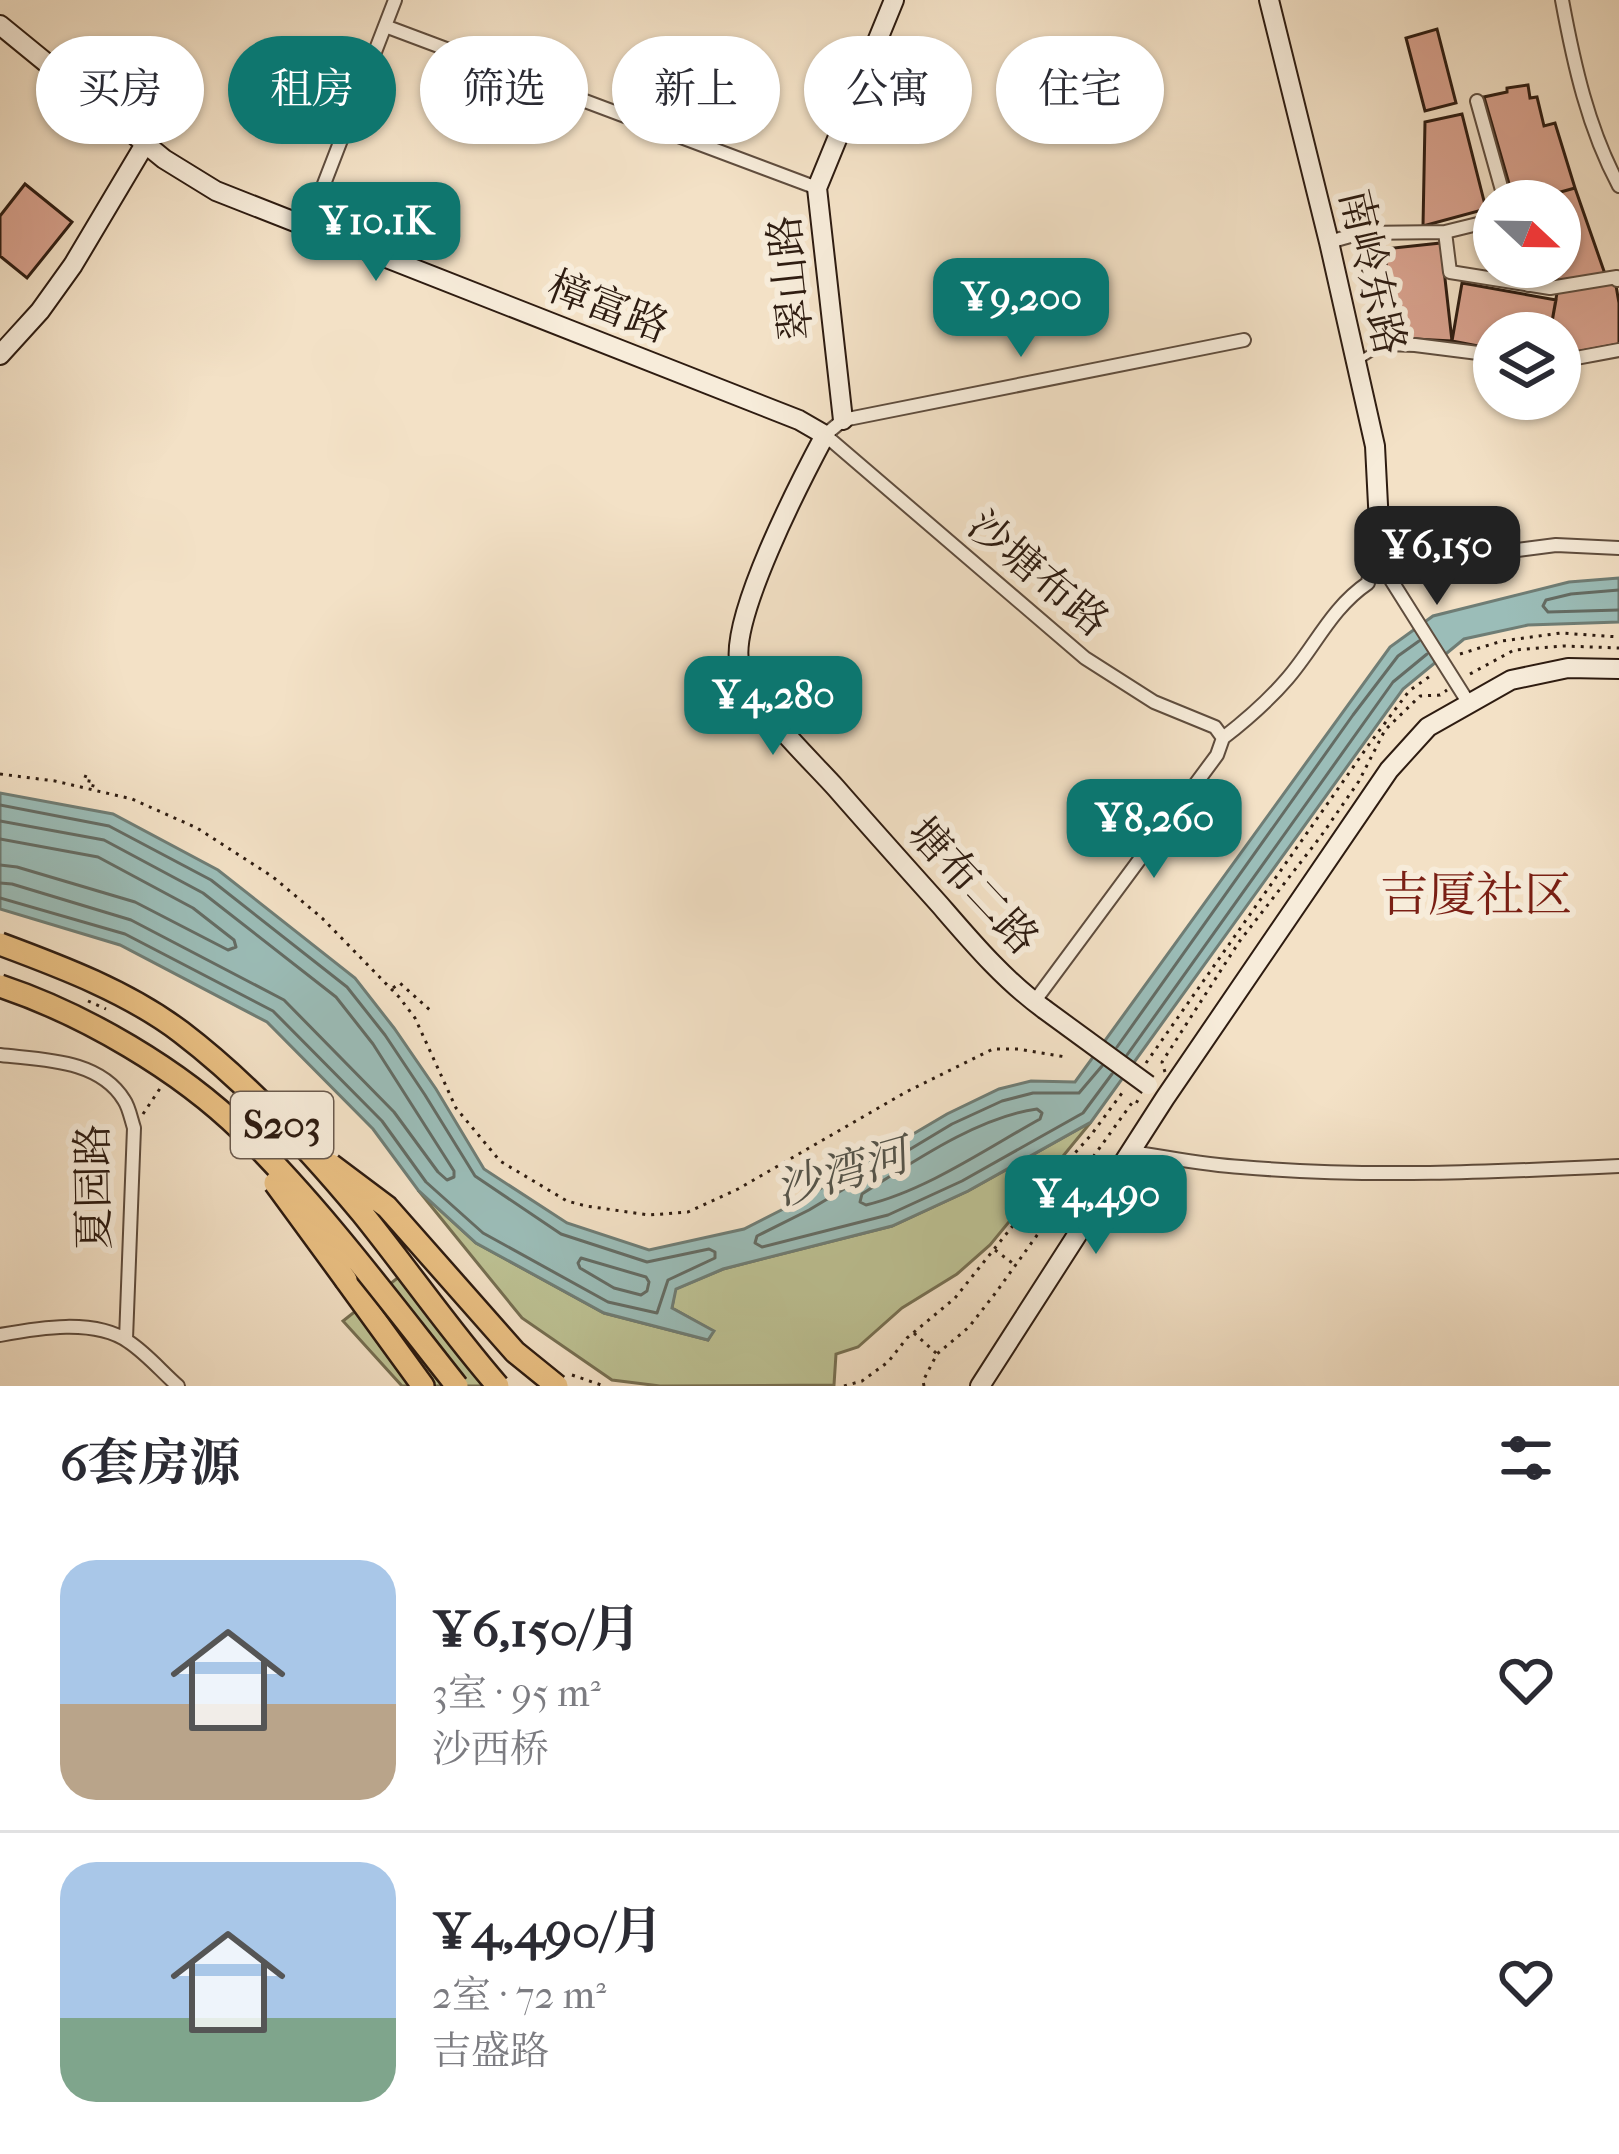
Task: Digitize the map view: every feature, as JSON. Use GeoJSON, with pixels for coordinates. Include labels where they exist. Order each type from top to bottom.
{"type":"FeatureCollection","features":[{"type":"Feature","properties":{"kind":"highway","name":"S203"},"geometry":{"type":"LineString","coordinates":[[0,944],[123,997],[178,1030],[236,1079],[297,1139],[361,1213],[498,1386]]}},
{"type":"Feature","properties":{"kind":"highway","name":"S203"},"geometry":{"type":"LineString","coordinates":[[0,986],[104,1033],[173,1075],[240,1129],[312,1204],[457,1386]]}},
{"type":"Feature","properties":{"kind":"highway"},"geometry":{"type":"LineString","coordinates":[[104,1033],[169,1080],[230,1134],[280,1188],[423,1386]]}},
{"type":"Feature","properties":{"kind":"highway"},"geometry":{"type":"LineString","coordinates":[[297,1139],[387,1207],[500,1335],[556,1386]]}},
{"type":"Feature","properties":{"kind":"street"},"geometry":{"type":"LineString","coordinates":[[307,228],[395,0]]}},
{"type":"Feature","properties":{"kind":"street","name":"翠山路"},"geometry":{"type":"LineString","coordinates":[[843,420],[817,188],[894,0]]}},
{"type":"Feature","properties":{"kind":"street","name":"南岭东路"},"geometry":{"type":"LineString","coordinates":[[1269,0],[1375,446],[1381,563]]}},
{"type":"Feature","properties":{"kind":"street"},"geometry":{"type":"LineString","coordinates":[[1562,0],[1574,64],[1599,148],[1619,186]]}},
{"type":"Feature","properties":{"kind":"street","name":"樟富路"},"geometry":{"type":"LineString","coordinates":[[0,25],[36,55]]}},
{"type":"Feature","properties":{"kind":"street"},"geometry":{"type":"LineString","coordinates":[[385,26],[817,188]]}},
{"type":"Feature","properties":{"kind":"street"},"geometry":{"type":"LineString","coordinates":[[1477,101],[1498,180]]}},
{"type":"Feature","properties":{"kind":"street"},"geometry":{"type":"LineString","coordinates":[[0,355],[73,265],[145,144]]}},
{"type":"Feature","properties":{"kind":"street","name":"樟富路"},"geometry":{"type":"LineString","coordinates":[[145,144],[216,191],[799,420],[825,435]]}},
{"type":"Feature","properties":{"kind":"street"},"geometry":{"type":"LineString","coordinates":[[1329,242],[1361,233],[1445,232],[1473,225]]}},
{"type":"Feature","properties":{"kind":"street"},"geometry":{"type":"LineString","coordinates":[[1445,232],[1450,272],[1473,276]]}},
{"type":"Feature","properties":{"kind":"street"},"geometry":{"type":"LineString","coordinates":[[1361,233],[1385,344],[1473,352]]}},
{"type":"Feature","properties":{"kind":"street"},"geometry":{"type":"LineString","coordinates":[[1581,283],[1617,280]]}},
{"type":"Feature","properties":{"kind":"street"},"geometry":{"type":"LineString","coordinates":[[825,435],[843,420],[1244,340]]}},
{"type":"Feature","properties":{"kind":"street"},"geometry":{"type":"LineString","coordinates":[[1581,358],[1619,350]]}},
{"type":"Feature","properties":{"kind":"street","name":"沙塘布路"},"geometry":{"type":"LineString","coordinates":[[825,435],[1085,658],[1154,702],[1215,727],[1222,738]]}},
{"type":"Feature","properties":{"kind":"street","name":"塘布二路"},"geometry":{"type":"LineString","coordinates":[[825,435],[787,508],[756,585],[741,630],[739,664],[754,693],[791,738],[994,967],[1165,1098]]}},
{"type":"Feature","properties":{"kind":"street"},"geometry":{"type":"LineString","coordinates":[[1039,1005],[1217,755],[1222,738],[1289,678],[1325,625],[1368,584],[1371,564],[1556,545],[1619,548]]}},
{"type":"Feature","properties":{"kind":"street"},"geometry":{"type":"LineString","coordinates":[[1381,563],[1468,703]]}},
{"type":"Feature","properties":{"kind":"street"},"geometry":{"type":"LineString","coordinates":[[980,1386],[1165,1098],[1390,770],[1428,727],[1511,680],[1568,668],[1619,669]]}},
{"type":"Feature","properties":{"kind":"street","name":"夏园路"},"geometry":{"type":"LineString","coordinates":[[0,1055],[62,1063],[101,1075],[125,1101],[134,1128],[126,1339]]}},
{"type":"Feature","properties":{"kind":"street"},"geometry":{"type":"LineString","coordinates":[[1131,1152],[1237,1167],[1345,1173],[1456,1174],[1619,1166]]}},
{"type":"Feature","properties":{"kind":"street"},"geometry":{"type":"LineString","coordinates":[[0,1334],[86,1328],[126,1339],[178,1386]]}},
{"type":"Feature","properties":{"kind":"lane"},"geometry":{"type":"LineString","coordinates":[[1356,362],[1385,344]]}},
{"type":"Feature","properties":{"kind":"path"},"geometry":{"type":"LineString","coordinates":[[1460,655],[1502,641],[1562,633],[1619,637]]}},
{"type":"Feature","properties":{"kind":"path"},"geometry":{"type":"LineString","coordinates":[[1148,1061],[1408,692],[1432,674]]}},
{"type":"Feature","properties":{"kind":"path"},"geometry":{"type":"LineString","coordinates":[[0,774],[132,799],[166,812],[273,877],[322,918],[392,989],[415,1018],[455,1108],[500,1161],[567,1201],[649,1215],[704,1207],[906,1092],[993,1049],[1066,1057]]}},
{"type":"Feature","properties":{"kind":"path"},"geometry":{"type":"LineString","coordinates":[[86,775],[84,780],[94,782],[92,788]]}},
{"type":"Feature","properties":{"kind":"path"},"geometry":{"type":"LineString","coordinates":[[392,989],[400,983],[432,1012]]}},
{"type":"Feature","properties":{"kind":"path"},"geometry":{"type":"LineString","coordinates":[[1200,983],[1212,983]]}},
{"type":"Feature","properties":{"kind":"path"},"geometry":{"type":"LineString","coordinates":[[134,1128],[164,1082]]}},
{"type":"Feature","properties":{"kind":"path"},"geometry":{"type":"LineString","coordinates":[[845,1386],[862,1381],[888,1362],[913,1332],[955,1298],[1060,1169],[1141,1082]]}},
{"type":"Feature","properties":{"kind":"path"},"geometry":{"type":"LineString","coordinates":[[1060,1169],[1075,1185]]}},
{"type":"Feature","properties":{"kind":"path"},"geometry":{"type":"LineString","coordinates":[[994,1249],[1015,1265]]}},
{"type":"Feature","properties":{"kind":"path"},"geometry":{"type":"LineString","coordinates":[[913,1332],[937,1354]]}},
{"type":"Feature","properties":{"kind":"green space"},"geometry":{"type":"Polygon","coordinates":[[[1091,1122],[990,1245],[957,1274],[902,1308],[858,1347],[836,1354],[834,1385],[660,1386],[612,1380],[522,1318],[418,1190],[476,1243],[604,1313],[708,1340],[713,1331],[672,1308],[675,1289],[723,1269],[892,1226],[968,1191],[1091,1122]]]}},
{"type":"Feature","properties":{"kind":"green space"},"geometry":{"type":"Polygon","coordinates":[[[400,1276],[492,1386],[402,1386],[343,1321],[400,1276]]]}},
{"type":"Feature","properties":{"kind":"water"},"geometry":{"type":"Polygon","coordinates":[[[1619,578],[1619,622],[1528,625],[1464,639],[1403,689],[1091,1122],[968,1191],[892,1226],[723,1269],[676,1289],[672,1308],[714,1331],[708,1340],[604,1313],[476,1243],[418,1190],[373,1129],[267,1022],[120,945],[0,909],[0,793],[113,814],[218,870],[355,978],[436,1089],[484,1169],[567,1223],[649,1250],[744,1229],[999,1089],[1031,1081],[1075,1082],[1390,647],[1433,616],[1569,582],[1619,578]]]}},
{"type":"Feature","properties":{"kind":"building"},"geometry":{"type":"Polygon","coordinates":[[[1437,29],[1456,103],[1425,111],[1406,38],[1437,29]]]}},
{"type":"Feature","properties":{"kind":"building"},"geometry":{"type":"Polygon","coordinates":[[[1528,85],[1530,98],[1537,97],[1544,126],[1555,123],[1573,180],[1508,180],[1484,97],[1507,92],[1507,88],[1528,85]]]}},
{"type":"Feature","properties":{"kind":"building"},"geometry":{"type":"Polygon","coordinates":[[[1462,114],[1479,180],[1473,180],[1473,213],[1423,226],[1425,122],[1462,114]]]}},
{"type":"Feature","properties":{"kind":"building"},"geometry":{"type":"Polygon","coordinates":[[[25,184],[72,222],[27,278],[0,256],[0,216],[25,184]]]}},
{"type":"Feature","properties":{"kind":"building"},"geometry":{"type":"Polygon","coordinates":[[[1581,205],[1605,274],[1581,281],[1581,205]]]}},
{"type":"Feature","properties":{"kind":"building"},"geometry":{"type":"Polygon","coordinates":[[[1441,243],[1452,341],[1396,338],[1384,249],[1441,243]]]}},
{"type":"Feature","properties":{"kind":"building"},"geometry":{"type":"Polygon","coordinates":[[[1615,280],[1619,344],[1581,351],[1581,312],[1554,312],[1557,293],[1615,280]]]}},
{"type":"Feature","properties":{"kind":"building"},"geometry":{"type":"Polygon","coordinates":[[[1462,283],[1556,300],[1554,312],[1473,312],[1473,345],[1452,341],[1462,283]]]}},
{"type":"Feature","properties":{"kind":"district","name":"吉厦社区"},"geometry":{"type":"Point","coordinates":[1476,895]}},
{"type":"Feature","properties":{"kind":"water label","name":"沙湾河"},"geometry":{"type":"Point","coordinates":[842,1173]}}]}
